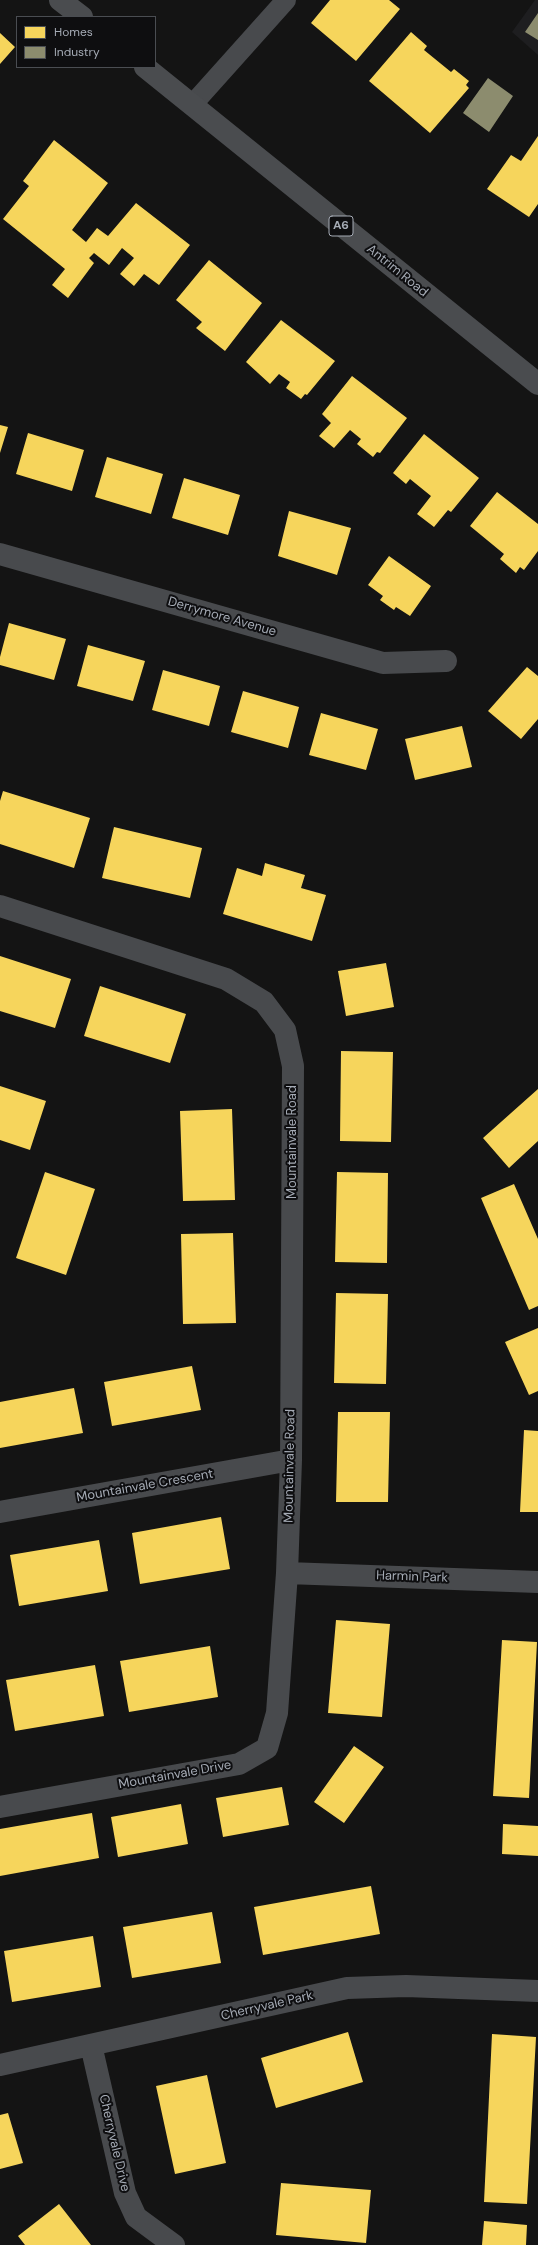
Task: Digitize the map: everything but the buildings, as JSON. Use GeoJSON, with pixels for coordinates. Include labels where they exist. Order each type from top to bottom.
{"type":"FeatureCollection","features":[{"type":"Feature","properties":{"kind":"main road"},"geometry":{"type":"LineString","coordinates":[[60,0],[81,16]]}},
{"type":"Feature","properties":{"kind":"main road","name":"Antrim Road"},"geometry":{"type":"LineString","coordinates":[[146,68],[538,384]]}},
{"type":"Feature","properties":{"kind":"street","name":"Derrymore Avenue"},"geometry":{"type":"LineString","coordinates":[[0,554],[383,663],[446,661]]}},
{"type":"Feature","properties":{"kind":"street","name":"Mountainvale Road"},"geometry":{"type":"LineString","coordinates":[[0,906],[226,979],[264,1002],[285,1030],[293,1066],[291,1460],[287,1573]]}},
{"type":"Feature","properties":{"kind":"street","name":"Mountainvale Crescent"},"geometry":{"type":"LineString","coordinates":[[0,1512],[291,1460]]}},
{"type":"Feature","properties":{"kind":"street","name":"Harmin Park"},"geometry":{"type":"LineString","coordinates":[[287,1573],[538,1582]]}},
{"type":"Feature","properties":{"kind":"street","name":"Mountainvale Drive"},"geometry":{"type":"LineString","coordinates":[[0,1807],[239,1764],[267,1748],[277,1713],[287,1573]]}},
{"type":"Feature","properties":{"kind":"street","name":"Cherryvale Park"},"geometry":{"type":"LineString","coordinates":[[0,2065],[347,1988],[406,1986],[538,1991]]}},
{"type":"Feature","properties":{"kind":"street","name":"Cherryvale Drive"},"geometry":{"type":"LineString","coordinates":[[91,2045],[125,2193],[136,2217],[174,2245]]}},
{"type":"Feature","properties":{"kind":"lane"},"geometry":{"type":"LineString","coordinates":[[192,104],[286,0]]}},
{"type":"Feature","properties":{"kind":"shaded area"},"geometry":{"type":"Polygon","coordinates":[[[535,0],[538,0],[538,55],[512,32],[535,0]]]}}]}
